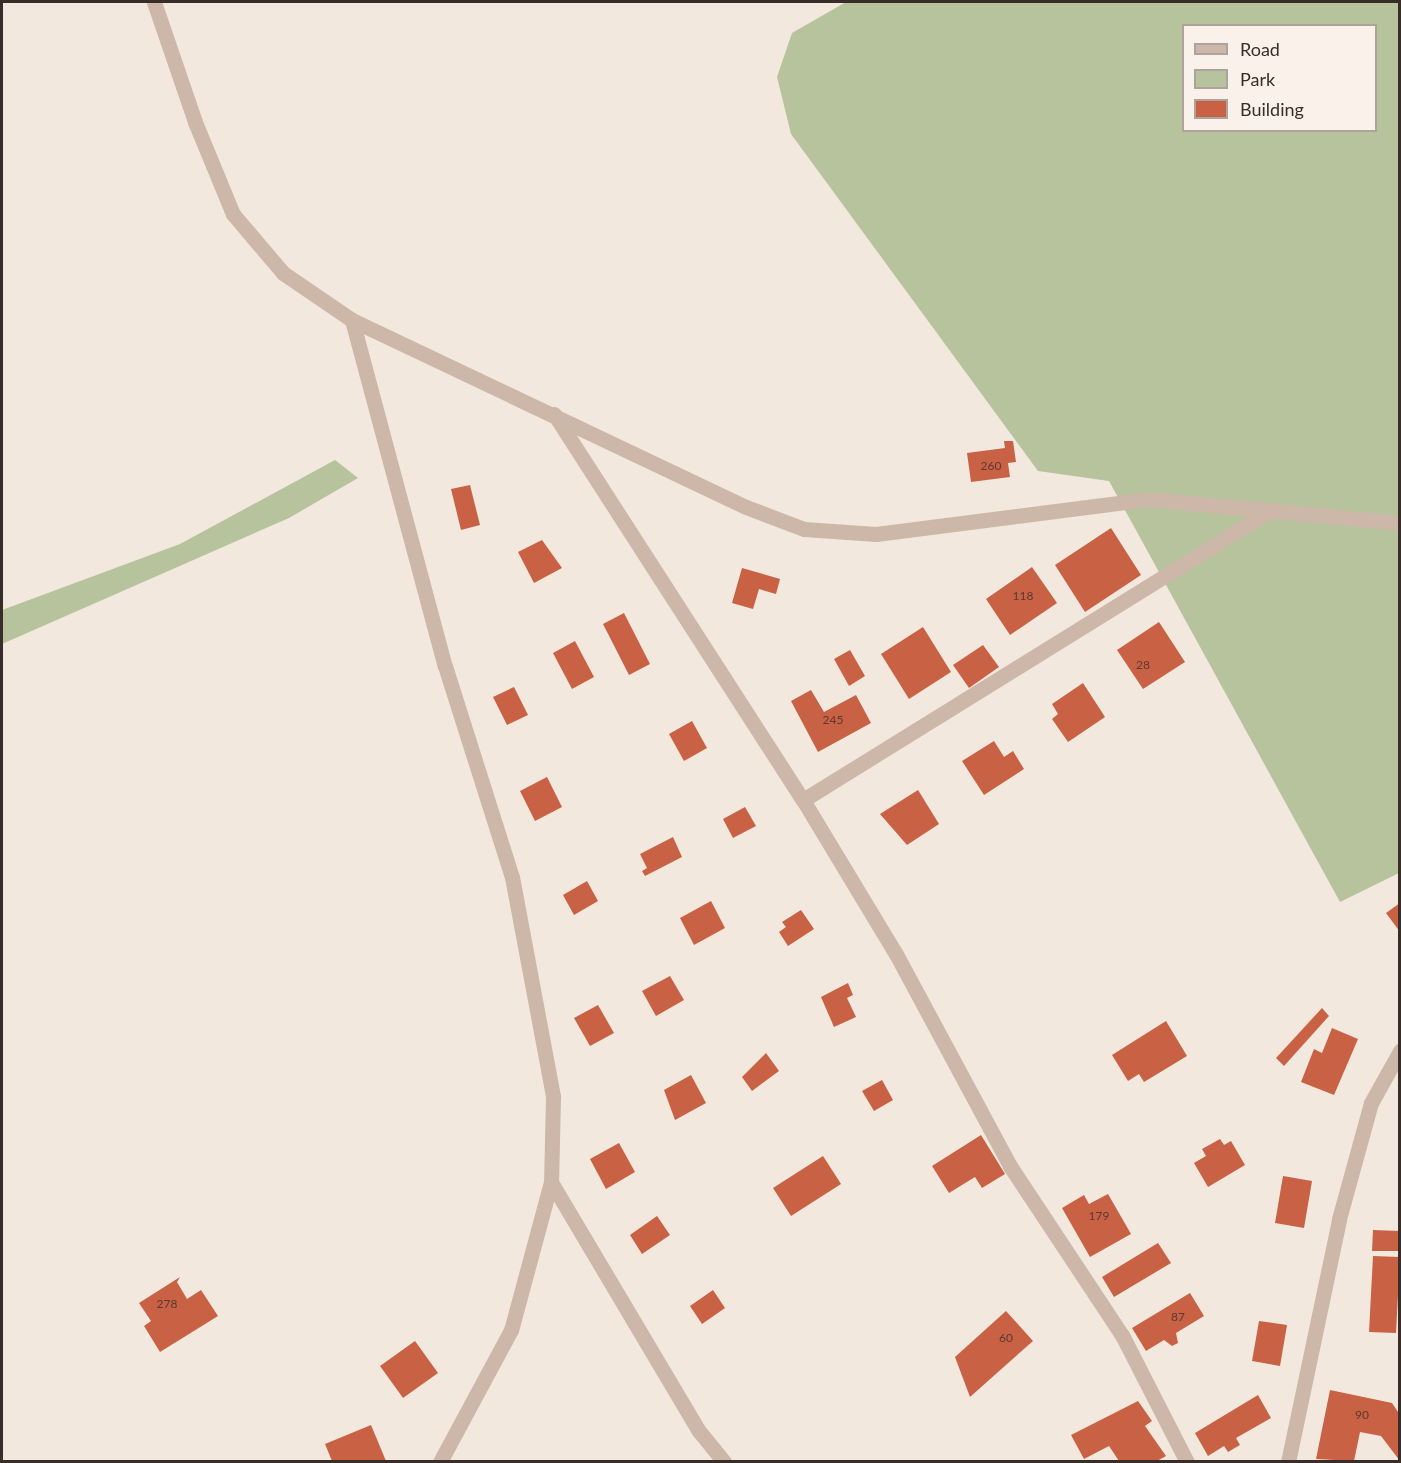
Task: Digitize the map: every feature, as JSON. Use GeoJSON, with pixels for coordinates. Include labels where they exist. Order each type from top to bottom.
{"type":"FeatureCollection","features":[{"type":"Feature","properties":{"kind":"street"},"geometry":{"type":"LineString","coordinates":[[154,2],[195,122],[243,232],[283,273],[352,320],[746,507],[804,529],[910,531],[1148,499],[1400,523]]}},
{"type":"Feature","properties":{"kind":"street"},"geometry":{"type":"LineString","coordinates":[[352,320],[445,666],[512,877],[553,1097],[551,1182],[511,1330],[440,1461]]}},
{"type":"Feature","properties":{"kind":"street"},"geometry":{"type":"LineString","coordinates":[[554,414],[803,800],[896,954],[1010,1166],[1122,1335],[1187,1461]]}},
{"type":"Feature","properties":{"kind":"street"},"geometry":{"type":"LineString","coordinates":[[803,800],[1271,510]]}},
{"type":"Feature","properties":{"kind":"street"},"geometry":{"type":"LineString","coordinates":[[1288,1461],[1339,1219],[1371,1103],[1400,1051]]}},
{"type":"Feature","properties":{"kind":"street"},"geometry":{"type":"LineString","coordinates":[[551,1182],[699,1431],[724,1461]]}},
{"type":"Feature","properties":{"kind":"green space"},"geometry":{"type":"Polygon","coordinates":[[[846,2],[1399,2],[1399,873],[1340,902],[1109,481],[1038,471],[791,134],[777,77],[792,33],[846,2]]]}},
{"type":"Feature","properties":{"kind":"green space"},"geometry":{"type":"Polygon","coordinates":[[[335,460],[358,478],[289,518],[2,644],[2,610],[180,544],[335,460]]]}},
{"type":"Feature","properties":{"kind":"building"},"geometry":{"type":"Polygon","coordinates":[[[1004,441],[1013,441],[1016,462],[1008,463],[1010,477],[971,482],[967,453],[1005,448],[1004,441]]]}},
{"type":"Feature","properties":{"kind":"building"},"geometry":{"type":"Polygon","coordinates":[[[470,485],[480,525],[461,530],[451,489],[470,485]]]}},
{"type":"Feature","properties":{"kind":"building"},"geometry":{"type":"Polygon","coordinates":[[[1111,528],[1141,575],[1085,612],[1055,565],[1111,528]]]}},
{"type":"Feature","properties":{"kind":"building"},"geometry":{"type":"Polygon","coordinates":[[[542,540],[562,568],[534,583],[518,552],[542,540]]]}},
{"type":"Feature","properties":{"kind":"building"},"geometry":{"type":"Polygon","coordinates":[[[1032,567],[1057,603],[1010,635],[986,599],[1032,567]]]}},
{"type":"Feature","properties":{"kind":"building"},"geometry":{"type":"Polygon","coordinates":[[[742,568],[780,579],[776,594],[759,589],[753,609],[732,603],[742,568]]]}},
{"type":"Feature","properties":{"kind":"building"},"geometry":{"type":"Polygon","coordinates":[[[624,613],[650,664],[629,675],[603,624],[624,613]]]}},
{"type":"Feature","properties":{"kind":"building"},"geometry":{"type":"Polygon","coordinates":[[[1159,622],[1185,662],[1143,689],[1117,650],[1159,622]]]}},
{"type":"Feature","properties":{"kind":"building"},"geometry":{"type":"Polygon","coordinates":[[[923,627],[951,672],[909,699],[881,654],[923,627]]]}},
{"type":"Feature","properties":{"kind":"building"},"geometry":{"type":"Polygon","coordinates":[[[575,641],[594,677],[572,689],[553,653],[575,641]]]}},
{"type":"Feature","properties":{"kind":"building"},"geometry":{"type":"Polygon","coordinates":[[[983,645],[999,667],[969,688],[953,665],[983,645]]]}},
{"type":"Feature","properties":{"kind":"building"},"geometry":{"type":"Polygon","coordinates":[[[850,650],[865,676],[849,686],[834,659],[850,650]]]}},
{"type":"Feature","properties":{"kind":"building"},"geometry":{"type":"Polygon","coordinates":[[[1083,683],[1105,717],[1068,742],[1052,719],[1058,714],[1052,704],[1083,683]]]}},
{"type":"Feature","properties":{"kind":"building"},"geometry":{"type":"Polygon","coordinates":[[[514,687],[528,715],[507,725],[493,697],[514,687]]]}},
{"type":"Feature","properties":{"kind":"building"},"geometry":{"type":"Polygon","coordinates":[[[811,690],[824,712],[856,695],[871,723],[818,752],[791,701],[811,690]]]}},
{"type":"Feature","properties":{"kind":"building"},"geometry":{"type":"Polygon","coordinates":[[[692,721],[707,748],[684,761],[669,734],[692,721]]]}},
{"type":"Feature","properties":{"kind":"building"},"geometry":{"type":"Polygon","coordinates":[[[994,741],[1004,757],[1013,751],[1024,769],[984,795],[962,761],[994,741]]]}},
{"type":"Feature","properties":{"kind":"building"},"geometry":{"type":"Polygon","coordinates":[[[547,777],[562,807],[535,821],[520,791],[547,777]]]}},
{"type":"Feature","properties":{"kind":"building"},"geometry":{"type":"Polygon","coordinates":[[[918,790],[939,824],[907,845],[880,814],[918,790]]]}},
{"type":"Feature","properties":{"kind":"building"},"geometry":{"type":"Polygon","coordinates":[[[745,807],[756,826],[733,838],[723,819],[745,807]]]}},
{"type":"Feature","properties":{"kind":"building"},"geometry":{"type":"Polygon","coordinates":[[[673,837],[682,857],[645,876],[642,871],[647,868],[640,854],[673,837]]]}},
{"type":"Feature","properties":{"kind":"building"},"geometry":{"type":"Polygon","coordinates":[[[587,881],[598,901],[574,915],[563,895],[587,881]]]}},
{"type":"Feature","properties":{"kind":"building"},"geometry":{"type":"Polygon","coordinates":[[[711,901],[725,928],[694,945],[680,918],[711,901]]]}},
{"type":"Feature","properties":{"kind":"building"},"geometry":{"type":"Polygon","coordinates":[[[1400,903],[1400,932],[1386,913],[1400,903]]]}},
{"type":"Feature","properties":{"kind":"building"},"geometry":{"type":"Polygon","coordinates":[[[801,910],[814,929],[788,946],[779,932],[786,927],[782,922],[801,910]]]}},
{"type":"Feature","properties":{"kind":"building"},"geometry":{"type":"Polygon","coordinates":[[[670,976],[684,1000],[656,1016],[642,991],[670,976]]]}},
{"type":"Feature","properties":{"kind":"building"},"geometry":{"type":"Polygon","coordinates":[[[848,983],[853,995],[847,998],[856,1017],[834,1027],[821,997],[848,983]]]}},
{"type":"Feature","properties":{"kind":"building"},"geometry":{"type":"Polygon","coordinates":[[[598,1005],[614,1033],[590,1046],[574,1018],[598,1005]]]}},
{"type":"Feature","properties":{"kind":"building"},"geometry":{"type":"Polygon","coordinates":[[[1322,1008],[1329,1016],[1284,1066],[1276,1058],[1322,1008]]]}},
{"type":"Feature","properties":{"kind":"building"},"geometry":{"type":"Polygon","coordinates":[[[1166,1021],[1187,1056],[1144,1082],[1139,1074],[1128,1081],[1112,1055],[1166,1021]]]}},
{"type":"Feature","properties":{"kind":"building"},"geometry":{"type":"Polygon","coordinates":[[[1332,1028],[1358,1039],[1334,1095],[1301,1082],[1314,1049],[1322,1053],[1332,1028]]]}},
{"type":"Feature","properties":{"kind":"building"},"geometry":{"type":"Polygon","coordinates":[[[766,1053],[779,1071],[752,1091],[742,1077],[766,1053]]]}},
{"type":"Feature","properties":{"kind":"building"},"geometry":{"type":"Polygon","coordinates":[[[691,1075],[706,1103],[675,1120],[664,1090],[691,1075]]]}},
{"type":"Feature","properties":{"kind":"building"},"geometry":{"type":"Polygon","coordinates":[[[882,1080],[893,1100],[874,1111],[862,1091],[882,1080]]]}},
{"type":"Feature","properties":{"kind":"building"},"geometry":{"type":"Polygon","coordinates":[[[981,1135],[1005,1174],[982,1188],[975,1177],[949,1193],[932,1166],[981,1135]]]}},
{"type":"Feature","properties":{"kind":"building"},"geometry":{"type":"Polygon","coordinates":[[[1220,1139],[1224,1145],[1231,1141],[1245,1165],[1208,1187],[1194,1163],[1206,1156],[1202,1149],[1220,1139]]]}},
{"type":"Feature","properties":{"kind":"building"},"geometry":{"type":"Polygon","coordinates":[[[619,1143],[635,1172],[606,1189],[590,1159],[619,1143]]]}},
{"type":"Feature","properties":{"kind":"building"},"geometry":{"type":"Polygon","coordinates":[[[823,1156],[841,1184],[791,1216],[773,1188],[823,1156]]]}},
{"type":"Feature","properties":{"kind":"building"},"geometry":{"type":"Polygon","coordinates":[[[1283,1176],[1312,1181],[1304,1228],[1275,1223],[1283,1176]]]}},
{"type":"Feature","properties":{"kind":"building"},"geometry":{"type":"Polygon","coordinates":[[[1108,1194],[1131,1234],[1090,1257],[1062,1208],[1084,1195],[1089,1204],[1108,1194]]]}},
{"type":"Feature","properties":{"kind":"building"},"geometry":{"type":"Polygon","coordinates":[[[657,1216],[670,1235],[642,1254],[630,1235],[657,1216]]]}},
{"type":"Feature","properties":{"kind":"building"},"geometry":{"type":"Polygon","coordinates":[[[1373,1230],[1400,1231],[1400,1251],[1372,1251],[1373,1230]]]}},
{"type":"Feature","properties":{"kind":"building"},"geometry":{"type":"Polygon","coordinates":[[[1158,1243],[1171,1263],[1114,1297],[1102,1277],[1158,1243]]]}},
{"type":"Feature","properties":{"kind":"building"},"geometry":{"type":"Polygon","coordinates":[[[1373,1256],[1400,1257],[1396,1333],[1369,1332],[1373,1256]]]}},
{"type":"Feature","properties":{"kind":"building"},"geometry":{"type":"Polygon","coordinates":[[[180,1277],[177,1282],[187,1299],[201,1290],[218,1316],[160,1352],[144,1326],[151,1321],[139,1303],[180,1277]]]}},
{"type":"Feature","properties":{"kind":"building"},"geometry":{"type":"Polygon","coordinates":[[[713,1290],[725,1308],[702,1324],[690,1306],[713,1290]]]}},
{"type":"Feature","properties":{"kind":"building"},"geometry":{"type":"Polygon","coordinates":[[[1190,1293],[1204,1316],[1176,1333],[1178,1343],[1172,1346],[1164,1340],[1146,1351],[1132,1328],[1190,1293]]]}},
{"type":"Feature","properties":{"kind":"building"},"geometry":{"type":"Polygon","coordinates":[[[1006,1311],[1033,1341],[970,1397],[955,1357],[1006,1311]]]}},
{"type":"Feature","properties":{"kind":"building"},"geometry":{"type":"Polygon","coordinates":[[[1259,1321],[1287,1325],[1280,1366],[1252,1361],[1259,1321]]]}},
{"type":"Feature","properties":{"kind":"building"},"geometry":{"type":"Polygon","coordinates":[[[415,1341],[438,1373],[403,1398],[380,1366],[415,1341]]]}},
{"type":"Feature","properties":{"kind":"building"},"geometry":{"type":"Polygon","coordinates":[[[1330,1390],[1392,1403],[1400,1415],[1400,1461],[1381,1436],[1360,1432],[1354,1461],[1316,1459],[1330,1390]]]}},
{"type":"Feature","properties":{"kind":"building"},"geometry":{"type":"Polygon","coordinates":[[[1258,1395],[1271,1418],[1236,1438],[1240,1445],[1228,1452],[1224,1446],[1208,1456],[1195,1433],[1258,1395]]]}},
{"type":"Feature","properties":{"kind":"building"},"geometry":{"type":"Polygon","coordinates":[[[1138,1401],[1152,1421],[1145,1426],[1166,1456],[1157,1461],[1119,1461],[1109,1446],[1084,1459],[1071,1435],[1138,1401]]]}},
{"type":"Feature","properties":{"kind":"building"},"geometry":{"type":"Polygon","coordinates":[[[371,1425],[386,1461],[332,1461],[325,1444],[371,1425]]]}}]}
